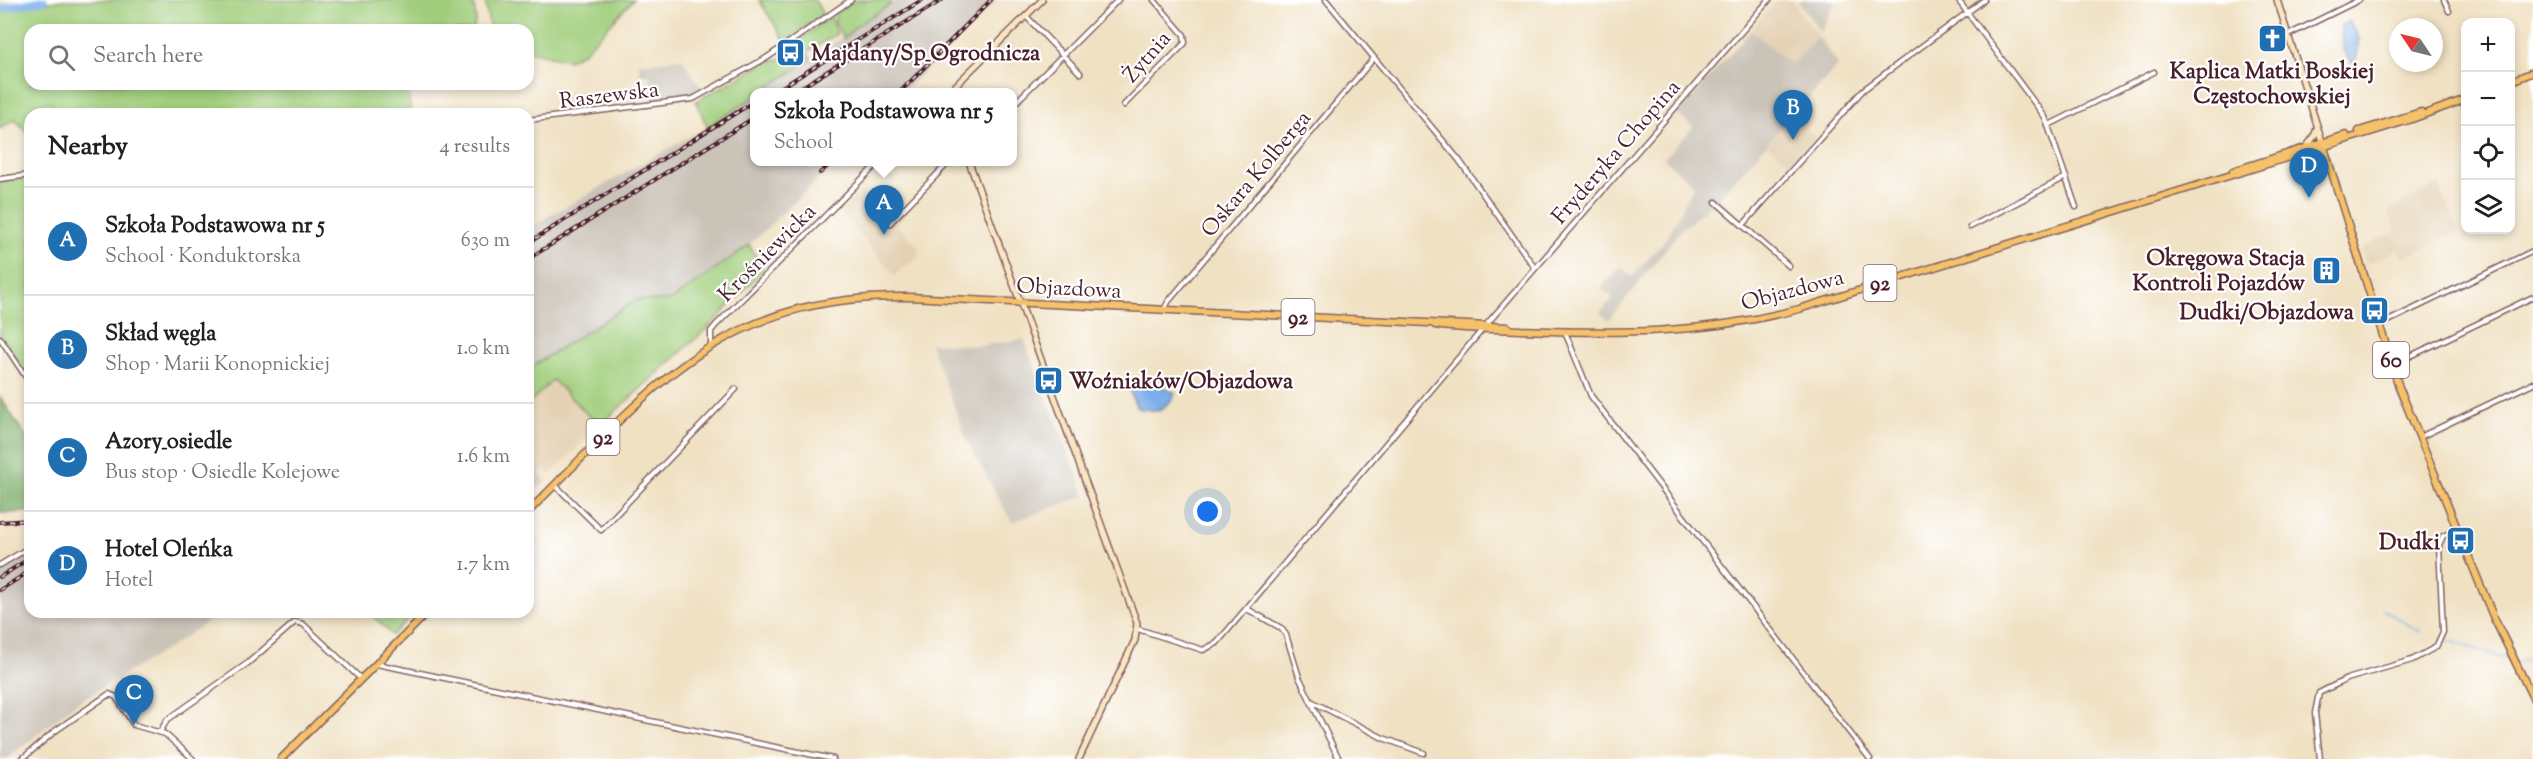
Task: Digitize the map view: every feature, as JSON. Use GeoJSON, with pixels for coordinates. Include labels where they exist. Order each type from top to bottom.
{"type":"FeatureCollection","features":[{"type":"Feature","properties":{"kind":"main road"},"geometry":{"type":"LineString","coordinates":[[2515,80],[2533,72]]}},
{"type":"Feature","properties":{"kind":"main road","name":"Objazdowa"},"geometry":{"type":"LineString","coordinates":[[711,345],[749,325],[781,313],[841,299],[909,297],[1565,332],[1638,333],[1686,330],[1780,314],[2461,101]]}},
{"type":"Feature","properties":{"kind":"main road","name":"Objazdowa"},"geometry":{"type":"LineString","coordinates":[[2204,182],[2262,159],[2323,144]]}},
{"type":"Feature","properties":{"kind":"main road","name":"60"},"geometry":{"type":"LineString","coordinates":[[2323,144],[2392,365],[2419,438],[2513,661],[2533,698]]}},
{"type":"Feature","properties":{"kind":"main road","name":"92"},"geometry":{"type":"LineString","coordinates":[[534,506],[652,389],[711,345]]}},
{"type":"Feature","properties":{"kind":"main road"},"geometry":{"type":"LineString","coordinates":[[281,759],[422,618]]}},
{"type":"Feature","properties":{"kind":"street","name":"Raszewska"},"geometry":{"type":"LineString","coordinates":[[534,119],[693,99],[768,57],[851,0]]}},
{"type":"Feature","properties":{"kind":"street"},"geometry":{"type":"LineString","coordinates":[[954,88],[1042,0]]}},
{"type":"Feature","properties":{"kind":"street"},"geometry":{"type":"LineString","coordinates":[[1017,101],[1118,0]]}},
{"type":"Feature","properties":{"kind":"street","name":"Żytnia"},"geometry":{"type":"LineString","coordinates":[[1124,105],[1185,43],[1185,34],[1154,0]]}},
{"type":"Feature","properties":{"kind":"street"},"geometry":{"type":"LineString","coordinates":[[1333,0],[1327,2],[1459,160],[1535,268]]}},
{"type":"Feature","properties":{"kind":"street","name":"Fryderyka Chopina"},"geometry":{"type":"LineString","coordinates":[[1138,629],[1203,650],[1218,643],[1535,268],[1769,0]]}},
{"type":"Feature","properties":{"kind":"street"},"geometry":{"type":"LineString","coordinates":[[1958,0],[2049,125],[2076,207]]}},
{"type":"Feature","properties":{"kind":"street"},"geometry":{"type":"LineString","coordinates":[[1743,225],[1863,90],[1984,0]]}},
{"type":"Feature","properties":{"kind":"street"},"geometry":{"type":"LineString","coordinates":[[2277,0],[2323,144]]}},
{"type":"Feature","properties":{"kind":"street"},"geometry":{"type":"LineString","coordinates":[[2288,34],[2359,0]]}},
{"type":"Feature","properties":{"kind":"street"},"geometry":{"type":"LineString","coordinates":[[2444,0],[2449,11]]}},
{"type":"Feature","properties":{"kind":"street"},"geometry":{"type":"LineString","coordinates":[[1026,16],[1080,73]]}},
{"type":"Feature","properties":{"kind":"street","name":"Oskara Kolberga"},"geometry":{"type":"LineString","coordinates":[[1164,310],[1374,58]]}},
{"type":"Feature","properties":{"kind":"street"},"geometry":{"type":"LineString","coordinates":[[2049,125],[2154,72]]}},
{"type":"Feature","properties":{"kind":"street"},"geometry":{"type":"LineString","coordinates":[[2306,147],[2314,137],[2317,126]]}},
{"type":"Feature","properties":{"kind":"street","name":"Krośniewicka"},"geometry":{"type":"LineString","coordinates":[[711,345],[711,331],[716,325],[875,166]]}},
{"type":"Feature","properties":{"kind":"street"},"geometry":{"type":"LineString","coordinates":[[890,223],[945,166]]}},
{"type":"Feature","properties":{"kind":"street"},"geometry":{"type":"LineString","coordinates":[[970,166],[1138,629],[1079,759]]}},
{"type":"Feature","properties":{"kind":"street"},"geometry":{"type":"LineString","coordinates":[[0,179],[24,176]]}},
{"type":"Feature","properties":{"kind":"street"},"geometry":{"type":"LineString","coordinates":[[1970,227],[2066,177]]}},
{"type":"Feature","properties":{"kind":"street"},"geometry":{"type":"LineString","coordinates":[[1716,202],[1789,266]]}},
{"type":"Feature","properties":{"kind":"street"},"geometry":{"type":"LineString","coordinates":[[2380,325],[2533,251]]}},
{"type":"Feature","properties":{"kind":"street"},"geometry":{"type":"LineString","coordinates":[[2392,365],[2533,297]]}},
{"type":"Feature","properties":{"kind":"street"},"geometry":{"type":"LineString","coordinates":[[1565,332],[1591,396],[1870,759]]}},
{"type":"Feature","properties":{"kind":"street"},"geometry":{"type":"LineString","coordinates":[[0,338],[24,375]]}},
{"type":"Feature","properties":{"kind":"street"},"geometry":{"type":"LineString","coordinates":[[2419,438],[2533,383]]}},
{"type":"Feature","properties":{"kind":"street"},"geometry":{"type":"LineString","coordinates":[[555,485],[601,530],[736,389]]}},
{"type":"Feature","properties":{"kind":"street"},"geometry":{"type":"LineString","coordinates":[[2320,759],[2315,712],[2319,693],[2347,679],[2412,660],[2436,647],[2443,632],[2439,544],[2443,537],[2457,530]]}},
{"type":"Feature","properties":{"kind":"street"},"geometry":{"type":"LineString","coordinates":[[0,566],[24,551]]}},
{"type":"Feature","properties":{"kind":"street"},"geometry":{"type":"LineString","coordinates":[[1247,609],[1281,628],[1286,635],[1299,677],[1339,759]]}},
{"type":"Feature","properties":{"kind":"street"},"geometry":{"type":"LineString","coordinates":[[160,732],[167,720],[188,704],[204,697],[295,622],[303,624],[361,679]]}},
{"type":"Feature","properties":{"kind":"street"},"geometry":{"type":"LineString","coordinates":[[376,664],[833,759]]}},
{"type":"Feature","properties":{"kind":"street"},"geometry":{"type":"LineString","coordinates":[[22,759],[55,731],[109,694],[116,697],[138,728],[160,732],[175,741],[193,759]]}},
{"type":"Feature","properties":{"kind":"street"},"geometry":{"type":"LineString","coordinates":[[1311,700],[1383,738],[1424,753]]}},
{"type":"Feature","properties":{"kind":"shaded area"},"geometry":{"type":"Polygon","coordinates":[[[897,0],[997,0],[907,88],[767,88],[897,0]]]}},
{"type":"Feature","properties":{"kind":"shaded area"},"geometry":{"type":"Polygon","coordinates":[[[1777,0],[1791,0],[1818,36],[1791,65],[1751,30],[1777,0]]]}},
{"type":"Feature","properties":{"kind":"shaded area"},"geometry":{"type":"Polygon","coordinates":[[[1797,0],[1836,0],[1820,32],[1816,25],[1797,0]]]}},
{"type":"Feature","properties":{"kind":"shaded area"},"geometry":{"type":"Polygon","coordinates":[[[1751,30],[1791,65],[1818,36],[1838,65],[1718,198],[1681,230],[1609,320],[1600,313],[1613,298],[1601,288],[1620,267],[1632,277],[1666,239],[1694,185],[1664,159],[1693,127],[1677,114],[1751,30]]]}},
{"type":"Feature","properties":{"kind":"shaded area"},"geometry":{"type":"Polygon","coordinates":[[[682,58],[703,90],[691,97],[652,102],[649,74],[640,75],[639,64],[682,58]]]}},
{"type":"Feature","properties":{"kind":"shaded area"},"geometry":{"type":"Polygon","coordinates":[[[750,100],[750,166],[832,166],[743,251],[670,301],[636,300],[534,367],[534,225],[707,127],[750,100]]]}},
{"type":"Feature","properties":{"kind":"shaded area"},"geometry":{"type":"Polygon","coordinates":[[[1792,117],[1817,138],[1792,166],[1767,144],[1792,117]]]}},
{"type":"Feature","properties":{"kind":"shaded area"},"geometry":{"type":"Polygon","coordinates":[[[2439,185],[2459,231],[2403,258],[2398,250],[2367,264],[2361,248],[2397,232],[2388,210],[2439,185]]]}},
{"type":"Feature","properties":{"kind":"shaded area"},"geometry":{"type":"Polygon","coordinates":[[[861,191],[920,248],[917,252],[920,255],[895,275],[840,213],[861,191]]]}},
{"type":"Feature","properties":{"kind":"shaded area"},"geometry":{"type":"Polygon","coordinates":[[[1024,339],[1085,496],[1012,522],[968,443],[930,343],[980,346],[1024,339]]]}},
{"type":"Feature","properties":{"kind":"shaded area"},"geometry":{"type":"Polygon","coordinates":[[[553,379],[599,426],[550,475],[544,468],[541,471],[534,463],[534,398],[553,379]]]}},
{"type":"Feature","properties":{"kind":"shaded area"},"geometry":{"type":"Polygon","coordinates":[[[534,463],[541,471],[538,474],[546,481],[534,492],[534,463]]]}},
{"type":"Feature","properties":{"kind":"shaded area"},"geometry":{"type":"Polygon","coordinates":[[[534,535],[554,553],[534,574],[534,535]]]}},
{"type":"Feature","properties":{"kind":"shaded area"},"geometry":{"type":"Polygon","coordinates":[[[24,557],[24,618],[212,618],[172,646],[75,704],[7,759],[0,759],[0,569],[24,557]]]}},
{"type":"Feature","properties":{"kind":"green space"},"geometry":{"type":"Polygon","coordinates":[[[62,0],[473,0],[476,19],[475,24],[24,24],[24,90],[408,90],[410,108],[54,108],[50,102],[32,106],[33,108],[24,108],[24,129],[15,119],[0,129],[0,12],[62,0]]]}},
{"type":"Feature","properties":{"kind":"green space"},"geometry":{"type":"Polygon","coordinates":[[[485,0],[633,0],[583,53],[568,60],[534,52],[534,24],[489,24],[485,0]]]}},
{"type":"Feature","properties":{"kind":"green space"},"geometry":{"type":"Polygon","coordinates":[[[759,0],[815,0],[823,15],[785,41],[759,0]]]}},
{"type":"Feature","properties":{"kind":"green space"},"geometry":{"type":"Polygon","coordinates":[[[856,0],[889,0],[891,4],[856,26],[844,39],[835,23],[835,14],[856,0]]]}},
{"type":"Feature","properties":{"kind":"green space"},"geometry":{"type":"Polygon","coordinates":[[[831,17],[837,34],[807,52],[811,59],[767,88],[750,88],[750,100],[707,127],[696,101],[769,61],[796,55],[795,52],[801,38],[831,17]]]}},
{"type":"Feature","properties":{"kind":"green space"},"geometry":{"type":"Polygon","coordinates":[[[24,178],[24,372],[0,335],[0,181],[24,178]]]}},
{"type":"Feature","properties":{"kind":"green space"},"geometry":{"type":"Polygon","coordinates":[[[749,245],[764,269],[711,325],[599,426],[553,380],[534,398],[534,366],[537,363],[636,300],[670,301],[749,245]]]}},
{"type":"Feature","properties":{"kind":"green space"},"geometry":{"type":"Polygon","coordinates":[[[0,397],[24,434],[24,512],[0,513],[0,397]]]}},
{"type":"Feature","properties":{"kind":"green space"},"geometry":{"type":"Polygon","coordinates":[[[375,618],[409,618],[392,635],[375,618]]]}},
{"type":"Feature","properties":{"kind":"water"},"geometry":{"type":"Polygon","coordinates":[[[2348,21],[2359,38],[2357,57],[2352,64],[2342,48],[2341,27],[2348,21]]]}},
{"type":"Feature","properties":{"kind":"water"},"geometry":{"type":"Polygon","coordinates":[[[1146,378],[1175,393],[1173,399],[1159,411],[1137,408],[1129,389],[1133,383],[1146,378]]]}},
{"type":"Feature","properties":{"kind":"waterway"},"geometry":{"type":"LineString","coordinates":[[0,9],[44,0]]}},
{"type":"Feature","properties":{"kind":"waterway"},"geometry":{"type":"LineString","coordinates":[[2383,610],[2421,632]]}},
{"type":"Feature","properties":{"kind":"waterway"},"geometry":{"type":"LineString","coordinates":[[2444,639],[2512,661]]}},
{"type":"Feature","properties":{"kind":"waterway"},"geometry":{"type":"LineString","coordinates":[[2519,662],[2523,659],[2533,661]]}},
{"type":"Feature","properties":{"kind":"railway"},"geometry":{"type":"LineString","coordinates":[[780,88],[922,0]]}},
{"type":"Feature","properties":{"kind":"railway"},"geometry":{"type":"LineString","coordinates":[[800,88],[942,0]]}},
{"type":"Feature","properties":{"kind":"railway"},"geometry":{"type":"LineString","coordinates":[[904,88],[991,0]]}},
{"type":"Feature","properties":{"kind":"railway"},"geometry":{"type":"LineString","coordinates":[[534,239],[750,104]]}},
{"type":"Feature","properties":{"kind":"railway"},"geometry":{"type":"LineString","coordinates":[[534,255],[750,120]]}},
{"type":"Feature","properties":{"kind":"railway"},"geometry":{"type":"LineString","coordinates":[[820,173],[828,166]]}},
{"type":"Feature","properties":{"kind":"railway"},"geometry":{"type":"LineString","coordinates":[[0,522],[24,520]]}},
{"type":"Feature","properties":{"kind":"railway"},"geometry":{"type":"LineString","coordinates":[[0,577],[24,562]]}},
{"type":"Feature","properties":{"kind":"railway"},"geometry":{"type":"LineString","coordinates":[[0,590],[24,575]]}},
{"type":"Feature","properties":{"kind":"place","name":"Kaplica Matki Boskiej Częstochowskiej"},"geometry":{"type":"Point","coordinates":[2272,38]}},
{"type":"Feature","properties":{"kind":"place","name":"Majdany/Sp_Ogrodnicza"},"geometry":{"type":"Point","coordinates":[790,52]}},
{"type":"Feature","properties":{"kind":"place","name":"Skład węgla"},"geometry":{"type":"Point","coordinates":[1793,140]}},
{"type":"Feature","properties":{"kind":"place","name":"Hotel Oleńka"},"geometry":{"type":"Point","coordinates":[2309,198]}},
{"type":"Feature","properties":{"kind":"place","name":"Szkoła Podstawowa nr 5"},"geometry":{"type":"Point","coordinates":[884,235]}},
{"type":"Feature","properties":{"kind":"place","name":"Okręgowa Stacja Kontroli Pojazdów"},"geometry":{"type":"Point","coordinates":[2326,270]}},
{"type":"Feature","properties":{"kind":"place","name":"Dudki/Objazdowa"},"geometry":{"type":"Point","coordinates":[2375,311]}},
{"type":"Feature","properties":{"kind":"place","name":"Woźniaków/Objazdowa"},"geometry":{"type":"Point","coordinates":[1048,380]}},
{"type":"Feature","properties":{"kind":"place","name":"Dudki"},"geometry":{"type":"Point","coordinates":[2461,541]}},
{"type":"Feature","properties":{"kind":"place","name":"Azory_osiedle"},"geometry":{"type":"Point","coordinates":[134,725]}}]}
